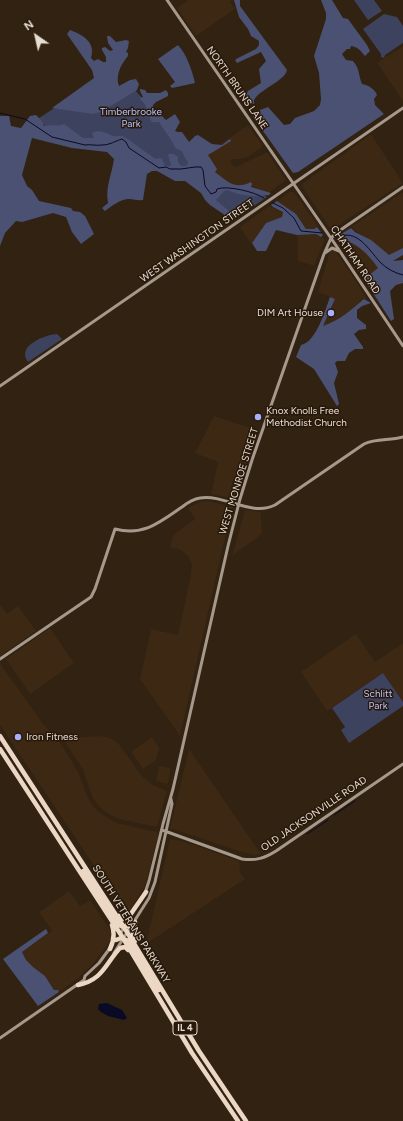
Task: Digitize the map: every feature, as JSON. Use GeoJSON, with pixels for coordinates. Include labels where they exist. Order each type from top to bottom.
{"type":"FeatureCollection","features":[{"type":"Feature","properties":{"kind":"highway","name":"SOUTH VETERANS PARKWAY"},"geometry":{"type":"LineString","coordinates":[[0,736],[116,914],[199,1051],[246,1121]]}},
{"type":"Feature","properties":{"kind":"highway","name":"SOUTH VETERANS PARKWAY"},"geometry":{"type":"LineString","coordinates":[[0,749],[122,936],[192,1053],[238,1121]]}},
{"type":"Feature","properties":{"kind":"highway"},"geometry":{"type":"LineString","coordinates":[[65,850],[72,856],[83,871],[118,923],[126,930],[133,924]]}},
{"type":"Feature","properties":{"kind":"highway"},"geometry":{"type":"LineString","coordinates":[[70,858],[73,865],[113,926],[113,941],[110,949]]}},
{"type":"Feature","properties":{"kind":"highway"},"geometry":{"type":"LineString","coordinates":[[116,914],[127,919],[146,892]]}},
{"type":"Feature","properties":{"kind":"highway"},"geometry":{"type":"LineString","coordinates":[[133,924],[134,939],[171,1001],[172,1006]]}},
{"type":"Feature","properties":{"kind":"highway"},"geometry":{"type":"LineString","coordinates":[[116,940],[122,936],[129,941],[154,982],[172,1006]]}},
{"type":"Feature","properties":{"kind":"highway"},"geometry":{"type":"LineString","coordinates":[[78,985],[88,983],[98,976],[120,948],[125,947],[132,953]]}},
{"type":"Feature","properties":{"kind":"street","name":"NORTH BRUNS LANE"},"geometry":{"type":"LineString","coordinates":[[167,0],[294,184]]}},
{"type":"Feature","properties":{"kind":"street","name":"WEST WASHINGTON STREET"},"geometry":{"type":"LineString","coordinates":[[0,386],[403,108]]}},
{"type":"Feature","properties":{"kind":"street","name":"CHATHAM ROAD"},"geometry":{"type":"LineString","coordinates":[[294,184],[403,346]]}},
{"type":"Feature","properties":{"kind":"street","name":"WEST MONROE STREET"},"geometry":{"type":"LineString","coordinates":[[133,924],[147,903],[152,890],[168,803],[171,798],[238,504],[324,254],[331,238],[346,225],[403,187]]}},
{"type":"Feature","properties":{"kind":"street"},"geometry":{"type":"LineString","coordinates":[[324,254],[333,248],[342,254]]}},
{"type":"Feature","properties":{"kind":"street"},"geometry":{"type":"LineString","coordinates":[[0,659],[91,597],[115,529],[135,531],[150,528],[197,498],[211,498],[259,508],[271,506],[364,444],[377,440],[394,440],[403,437]]}},
{"type":"Feature","properties":{"kind":"street","name":"OLD JACKSONVILLE ROAD"},"geometry":{"type":"LineString","coordinates":[[163,831],[242,859],[252,860],[261,858],[276,850],[403,764]]}},
{"type":"Feature","properties":{"kind":"street","name":"WEST MONROE STREET"},"geometry":{"type":"LineString","coordinates":[[122,936],[146,892],[163,831]]}},
{"type":"Feature","properties":{"kind":"street"},"geometry":{"type":"LineString","coordinates":[[84,980],[87,981],[102,969],[122,936]]}},
{"type":"Feature","properties":{"kind":"street"},"geometry":{"type":"LineString","coordinates":[[0,1038],[84,980],[85,976],[96,968],[116,940]]}},
{"type":"Feature","properties":{"kind":"shaded area"},"geometry":{"type":"Polygon","coordinates":[[[188,0],[232,0],[230,2],[235,9],[196,36],[177,8],[188,0]]]}},
{"type":"Feature","properties":{"kind":"shaded area"},"geometry":{"type":"Polygon","coordinates":[[[234,0],[240,0],[240,6],[287,70],[282,78],[257,96],[254,100],[254,104],[249,103],[245,97],[248,91],[261,83],[259,69],[266,61],[261,52],[237,63],[235,60],[256,49],[259,45],[259,41],[251,36],[248,29],[239,17],[234,0]]]}},
{"type":"Feature","properties":{"kind":"shaded area"},"geometry":{"type":"Polygon","coordinates":[[[321,0],[332,0],[343,18],[348,19],[367,45],[370,51],[365,56],[359,49],[351,46],[350,49],[347,49],[342,54],[346,60],[353,61],[355,64],[362,84],[367,85],[375,91],[377,95],[374,99],[375,105],[384,114],[298,172],[293,173],[253,116],[260,110],[268,107],[284,125],[290,124],[295,118],[314,111],[320,105],[319,73],[314,56],[326,19],[326,13],[321,0]]]}},
{"type":"Feature","properties":{"kind":"shaded area"},"geometry":{"type":"Polygon","coordinates":[[[70,30],[84,37],[90,43],[92,48],[91,58],[94,61],[98,59],[106,62],[106,57],[102,48],[105,47],[110,51],[113,50],[108,43],[107,36],[110,36],[116,42],[126,40],[129,41],[126,52],[128,53],[128,56],[119,70],[118,82],[119,86],[130,80],[136,79],[139,84],[137,90],[101,112],[93,114],[52,108],[94,78],[92,70],[67,34],[70,30]]]}},
{"type":"Feature","properties":{"kind":"shaded area"},"geometry":{"type":"Polygon","coordinates":[[[178,45],[189,63],[195,83],[172,88],[170,86],[175,82],[158,59],[178,45]]]}},
{"type":"Feature","properties":{"kind":"shaded area"},"geometry":{"type":"Polygon","coordinates":[[[403,46],[403,101],[377,63],[403,46]]]}},
{"type":"Feature","properties":{"kind":"shaded area"},"geometry":{"type":"Polygon","coordinates":[[[140,89],[145,90],[147,93],[160,93],[166,90],[168,96],[156,102],[153,105],[154,108],[166,120],[175,114],[180,122],[175,131],[182,132],[189,142],[198,135],[212,144],[222,145],[230,139],[231,141],[208,155],[217,169],[215,172],[232,184],[240,185],[251,182],[251,187],[271,193],[269,195],[253,196],[237,194],[228,190],[224,191],[216,200],[236,217],[232,220],[210,205],[201,193],[185,181],[175,181],[157,171],[152,171],[147,174],[143,200],[122,200],[105,211],[102,208],[108,203],[108,186],[114,159],[107,152],[72,148],[32,138],[22,175],[27,186],[32,190],[39,201],[71,208],[73,211],[80,212],[85,216],[94,234],[81,244],[72,232],[66,217],[53,213],[22,222],[16,221],[5,233],[0,246],[0,116],[9,116],[11,126],[21,128],[30,116],[36,115],[44,126],[64,124],[83,138],[94,138],[92,133],[97,131],[114,136],[122,136],[156,159],[162,159],[165,166],[171,166],[168,154],[174,154],[178,157],[178,162],[181,166],[186,166],[188,162],[182,151],[175,148],[159,122],[152,122],[144,103],[140,98],[143,97],[140,89]]]}},
{"type":"Feature","properties":{"kind":"shaded area"},"geometry":{"type":"Polygon","coordinates":[[[248,125],[263,146],[248,157],[233,159],[231,164],[236,167],[267,152],[286,180],[266,195],[248,184],[243,187],[230,184],[213,171],[202,157],[248,125]]]}},
{"type":"Feature","properties":{"kind":"shaded area"},"geometry":{"type":"Polygon","coordinates":[[[371,134],[403,183],[346,220],[335,229],[331,230],[303,188],[302,184],[371,134]]]}},
{"type":"Feature","properties":{"kind":"shaded area"},"geometry":{"type":"Polygon","coordinates":[[[289,192],[294,192],[318,226],[314,229],[306,229],[296,214],[277,201],[289,192]]]}},
{"type":"Feature","properties":{"kind":"shaded area"},"geometry":{"type":"Polygon","coordinates":[[[403,192],[403,249],[389,256],[351,227],[403,192]]]}},
{"type":"Feature","properties":{"kind":"shaded area"},"geometry":{"type":"Polygon","coordinates":[[[277,201],[296,214],[306,229],[314,229],[317,227],[323,235],[321,237],[316,234],[297,235],[276,230],[266,251],[257,251],[252,243],[266,223],[282,217],[283,212],[271,205],[277,201]]]}},
{"type":"Feature","properties":{"kind":"shaded area"},"geometry":{"type":"Polygon","coordinates":[[[269,206],[283,212],[282,217],[266,223],[251,244],[240,227],[269,206]]]}},
{"type":"Feature","properties":{"kind":"shaded area"},"geometry":{"type":"Polygon","coordinates":[[[351,228],[355,232],[371,240],[389,255],[403,248],[403,255],[393,261],[403,260],[403,283],[396,285],[390,291],[394,319],[391,321],[364,279],[378,268],[362,249],[352,243],[339,239],[341,234],[351,228]]]}},
{"type":"Feature","properties":{"kind":"shaded area"},"geometry":{"type":"Polygon","coordinates":[[[316,234],[325,239],[314,266],[298,261],[297,235],[316,234]]]}},
{"type":"Feature","properties":{"kind":"shaded area"},"geometry":{"type":"Polygon","coordinates":[[[350,241],[368,253],[378,268],[363,279],[342,247],[350,241]]]}},
{"type":"Feature","properties":{"kind":"shaded area"},"geometry":{"type":"Polygon","coordinates":[[[333,250],[350,272],[366,299],[334,322],[323,326],[335,299],[318,292],[330,251],[333,250]]]}},
{"type":"Feature","properties":{"kind":"shaded area"},"geometry":{"type":"Polygon","coordinates":[[[330,297],[335,299],[323,326],[340,318],[364,299],[371,303],[362,306],[357,310],[357,318],[366,325],[366,329],[359,330],[354,334],[363,349],[355,349],[349,353],[345,361],[337,361],[335,363],[338,372],[334,383],[339,404],[337,406],[314,369],[296,357],[301,345],[306,343],[311,338],[323,318],[330,297]]]}},
{"type":"Feature","properties":{"kind":"shaded area"},"geometry":{"type":"Polygon","coordinates":[[[214,416],[257,430],[234,499],[211,494],[218,462],[195,453],[214,416]]]}},
{"type":"Feature","properties":{"kind":"shaded area"},"geometry":{"type":"Polygon","coordinates":[[[209,501],[232,507],[180,736],[140,679],[151,629],[178,635],[192,564],[188,556],[181,550],[170,547],[173,535],[195,519],[188,508],[200,502],[209,501]]]}},
{"type":"Feature","properties":{"kind":"shaded area"},"geometry":{"type":"Polygon","coordinates":[[[245,510],[261,512],[262,534],[232,556],[245,510]]]}},
{"type":"Feature","properties":{"kind":"shaded area"},"geometry":{"type":"Polygon","coordinates":[[[0,604],[7,614],[18,606],[36,631],[0,656],[0,604]]]}},
{"type":"Feature","properties":{"kind":"shaded area"},"geometry":{"type":"Polygon","coordinates":[[[50,628],[74,663],[30,694],[6,659],[50,628]]]}},
{"type":"Feature","properties":{"kind":"shaded area"},"geometry":{"type":"Polygon","coordinates":[[[356,634],[375,662],[403,643],[403,702],[383,673],[327,711],[301,672],[356,634]]]}},
{"type":"Feature","properties":{"kind":"shaded area"},"geometry":{"type":"Polygon","coordinates":[[[0,663],[44,725],[57,738],[79,774],[87,796],[94,807],[103,815],[117,823],[157,832],[158,836],[146,883],[130,911],[123,909],[0,725],[0,663]]]}},
{"type":"Feature","properties":{"kind":"shaded area"},"geometry":{"type":"Polygon","coordinates":[[[100,736],[110,738],[118,743],[142,776],[153,785],[167,791],[157,827],[123,820],[112,816],[103,810],[93,799],[83,770],[65,742],[72,738],[100,736]]]}},
{"type":"Feature","properties":{"kind":"shaded area"},"geometry":{"type":"Polygon","coordinates":[[[152,737],[159,748],[156,760],[143,769],[131,752],[152,737]]]}},
{"type":"Feature","properties":{"kind":"shaded area"},"geometry":{"type":"Polygon","coordinates":[[[189,749],[261,854],[253,855],[239,851],[170,828],[189,749]]]}},
{"type":"Feature","properties":{"kind":"shaded area"},"geometry":{"type":"Polygon","coordinates":[[[159,766],[171,768],[168,784],[156,781],[159,766]]]}},
{"type":"Feature","properties":{"kind":"shaded area"},"geometry":{"type":"Polygon","coordinates":[[[170,839],[182,841],[239,861],[240,872],[245,879],[146,944],[170,839]]]}},
{"type":"Feature","properties":{"kind":"shaded area"},"geometry":{"type":"Polygon","coordinates":[[[69,891],[80,906],[90,900],[111,931],[111,940],[94,963],[77,979],[59,992],[58,990],[55,990],[45,976],[26,960],[22,952],[52,931],[39,912],[69,891]]]}},
{"type":"Feature","properties":{"kind":"shaded area"},"geometry":{"type":"Polygon","coordinates":[[[46,929],[48,933],[22,952],[26,960],[45,976],[54,990],[58,990],[59,992],[38,1006],[3,959],[46,929]]]}},
{"type":"Feature","properties":{"kind":"shaded area"},"geometry":{"type":"Polygon","coordinates":[[[107,1003],[122,1010],[127,1018],[124,1020],[108,1016],[98,1009],[99,1004],[107,1003]]]}},
{"type":"Feature","properties":{"kind":"green space"},"geometry":{"type":"Polygon","coordinates":[[[354,0],[374,0],[382,11],[368,20],[354,0]]]}},
{"type":"Feature","properties":{"kind":"green space"},"geometry":{"type":"Polygon","coordinates":[[[384,14],[397,17],[403,26],[403,43],[385,55],[384,58],[381,57],[381,54],[363,29],[384,14]]]}},
{"type":"Feature","properties":{"kind":"green space","name":"Timberbrooke Park"},"geometry":{"type":"Polygon","coordinates":[[[135,90],[197,160],[226,184],[260,193],[267,197],[236,218],[187,179],[88,141],[63,137],[36,120],[59,105],[135,90]]]}},
{"type":"Feature","properties":{"kind":"green space"},"geometry":{"type":"Polygon","coordinates":[[[57,334],[62,339],[28,362],[25,356],[28,346],[39,339],[57,334]]]}},
{"type":"Feature","properties":{"kind":"green space","name":"Schlitt Park"},"geometry":{"type":"Polygon","coordinates":[[[383,673],[403,702],[403,706],[349,743],[341,730],[345,727],[332,708],[383,673]]]}},
{"type":"Feature","properties":{"kind":"waterway"},"geometry":{"type":"LineString","coordinates":[[0,113],[25,119],[52,137],[85,145],[105,145],[122,139],[126,142],[129,148],[159,168],[166,167],[170,169],[181,169],[201,167],[203,170],[205,186],[211,194],[216,192],[217,189],[227,188],[248,191],[264,198]]}},
{"type":"Feature","properties":{"kind":"waterway"},"geometry":{"type":"LineString","coordinates":[[273,203],[283,208],[294,218],[301,231],[322,233]]}},
{"type":"Feature","properties":{"kind":"waterway"},"geometry":{"type":"LineString","coordinates":[[341,236],[347,235],[359,239],[383,265],[403,275]]}},
{"type":"Feature","properties":{"kind":"waterway"},"geometry":{"type":"LineString","coordinates":[[334,815],[355,801]]}},
{"type":"Feature","properties":{"kind":"waterway"},"geometry":{"type":"LineString","coordinates":[[307,834],[328,820]]}},
{"type":"Feature","properties":{"kind":"place","name":"DIM Art House"},"geometry":{"type":"Point","coordinates":[331,313]}},
{"type":"Feature","properties":{"kind":"place","name":"Knox Knolls Free Methodist Church"},"geometry":{"type":"Point","coordinates":[258,417]}},
{"type":"Feature","properties":{"kind":"place","name":"Iron Fitness"},"geometry":{"type":"Point","coordinates":[18,737]}}]}
